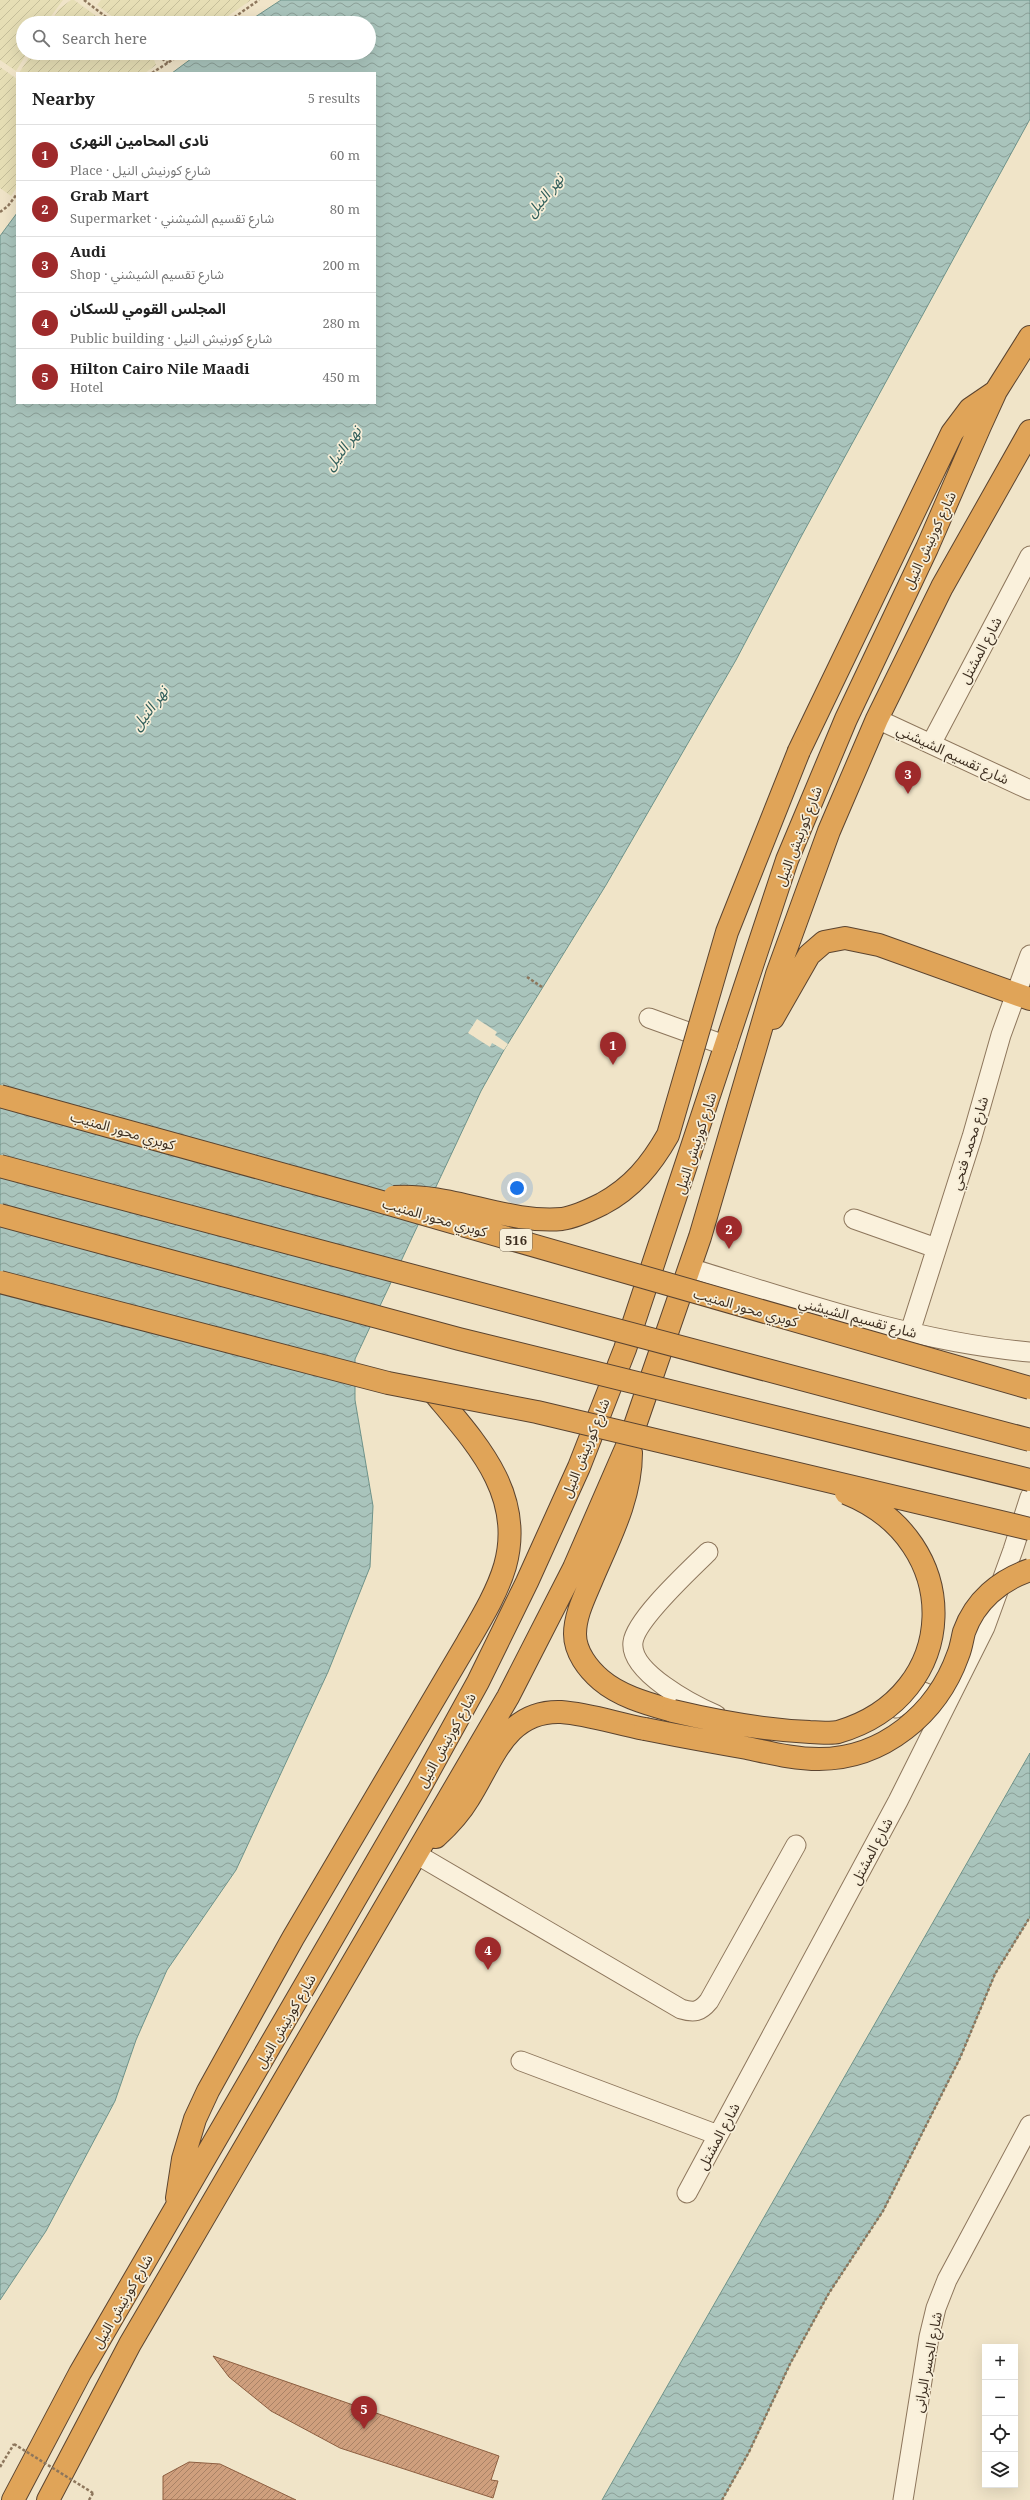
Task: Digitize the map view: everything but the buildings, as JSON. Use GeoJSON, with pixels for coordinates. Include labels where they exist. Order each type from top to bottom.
{"type":"FeatureCollection","features":[{"type":"Feature","properties":{"kind":"highway","name":"شارع كورنيش النيل"},"geometry":{"type":"LineString","coordinates":[[13,2500],[80,2373],[419,1789],[478,1682],[527,1582],[579,1467],[625,1349],[727,1046],[787,860],[817,787],[996,391],[1030,337]]}},
{"type":"Feature","properties":{"kind":"highway"},"geometry":{"type":"LineString","coordinates":[[368,1198],[401,1196],[434,1198],[538,1219],[563,1218],[589,1210],[614,1197],[636,1180],[654,1159],[668,1135],[727,932],[799,751],[952,433],[970,409],[996,391]]}},
{"type":"Feature","properties":{"kind":"highway","name":"شارع كورنيش النيل"},"geometry":{"type":"LineString","coordinates":[[48,2500],[130,2344],[508,1697],[574,1568],[631,1437],[690,1268],[777,974],[829,831],[877,719],[942,587],[1030,431]]}},
{"type":"Feature","properties":{"kind":"highway"},"geometry":{"type":"LineString","coordinates":[[753,1052],[809,955],[824,942],[844,938],[879,946],[1024,997]]}},
{"type":"Feature","properties":{"kind":"highway","name":"كوبري محور المنيب"},"geometry":{"type":"LineString","coordinates":[[0,1096],[368,1198],[1030,1388]]}},
{"type":"Feature","properties":{"kind":"highway"},"geometry":{"type":"LineString","coordinates":[[0,1166],[1030,1440]]}},
{"type":"Feature","properties":{"kind":"highway"},"geometry":{"type":"LineString","coordinates":[[0,1215],[459,1339],[1030,1480]]}},
{"type":"Feature","properties":{"kind":"highway"},"geometry":{"type":"LineString","coordinates":[[0,1282],[328,1368],[435,1394],[537,1412],[1030,1529]]}},
{"type":"Feature","properties":{"kind":"highway"},"geometry":{"type":"LineString","coordinates":[[175,2210],[183,2159],[195,2119],[208,2091],[293,1938],[467,1643],[493,1596],[505,1566],[509,1527],[506,1501],[494,1470],[476,1443],[435,1394]]}},
{"type":"Feature","properties":{"kind":"highway"},"geometry":{"type":"LineString","coordinates":[[631,1437],[631,1463],[627,1489],[620,1515],[580,1608],[575,1635],[582,1661],[602,1681],[634,1699],[673,1711],[754,1727],[835,1733],[868,1721],[897,1700],[918,1672],[931,1640],[934,1605],[927,1571],[911,1540],[886,1515],[856,1497],[791,1472]]}},
{"type":"Feature","properties":{"kind":"highway"},"geometry":{"type":"LineString","coordinates":[[419,1850],[448,1826],[470,1796],[504,1737],[530,1718],[546,1713],[562,1712],[797,1758],[843,1756],[866,1750],[906,1729],[924,1713],[938,1696],[950,1676],[973,1613],[986,1597],[1000,1584],[1030,1570]]}},
{"type":"Feature","properties":{"kind":"street","name":"شارع المشتل"},"geometry":{"type":"LineString","coordinates":[[931,744],[1030,556]]}},
{"type":"Feature","properties":{"kind":"street","name":"شارع تقسيم الشيشني"},"geometry":{"type":"LineString","coordinates":[[877,719],[1030,790]]}},
{"type":"Feature","properties":{"kind":"street","name":"شارع محمد فتحي"},"geometry":{"type":"LineString","coordinates":[[910,1332],[972,1137],[1001,1035],[1024,997],[1030,955]]}},
{"type":"Feature","properties":{"kind":"street"},"geometry":{"type":"LineString","coordinates":[[649,1018],[727,1046]]}},
{"type":"Feature","properties":{"kind":"street"},"geometry":{"type":"LineString","coordinates":[[854,1219],[936,1248]]}},
{"type":"Feature","properties":{"kind":"street","name":"شارع تقسيم الشيشني"},"geometry":{"type":"LineString","coordinates":[[690,1268],[836,1314],[910,1332],[1030,1352]]}},
{"type":"Feature","properties":{"kind":"street","name":"شارع المشتل"},"geometry":{"type":"LineString","coordinates":[[687,2193],[894,1808],[985,1627],[1013,1550],[1030,1496]]}},
{"type":"Feature","properties":{"kind":"street"},"geometry":{"type":"LineString","coordinates":[[708,1552],[656,1605],[633,1642],[633,1649],[638,1663],[665,1687],[689,1702],[728,1720],[797,1738],[833,1736],[868,1729],[919,1692],[927,1692],[947,1702]]}},
{"type":"Feature","properties":{"kind":"street"},"geometry":{"type":"LineString","coordinates":[[419,1850],[681,2009],[692,2013],[702,2010],[709,2001],[796,1845]]}},
{"type":"Feature","properties":{"kind":"street"},"geometry":{"type":"LineString","coordinates":[[521,2061],[718,2136]]}},
{"type":"Feature","properties":{"kind":"street","name":"شارع الجسر البرانى"},"geometry":{"type":"LineString","coordinates":[[904,2500],[929,2337],[936,2308],[947,2280],[1030,2125]]}},
{"type":"Feature","properties":{"kind":"path"},"geometry":{"type":"LineString","coordinates":[[84,0],[105,16]]}},
{"type":"Feature","properties":{"kind":"path"},"geometry":{"type":"LineString","coordinates":[[236,16],[259,0]]}},
{"type":"Feature","properties":{"kind":"path"},"geometry":{"type":"LineString","coordinates":[[163,60],[168,64]]}},
{"type":"Feature","properties":{"kind":"path"},"geometry":{"type":"LineString","coordinates":[[154,72],[173,60]]}},
{"type":"Feature","properties":{"kind":"path"},"geometry":{"type":"LineString","coordinates":[[0,212],[8,206],[16,195]]}},
{"type":"Feature","properties":{"kind":"path"},"geometry":{"type":"LineString","coordinates":[[527,977],[542,987]]}},
{"type":"Feature","properties":{"kind":"path"},"geometry":{"type":"LineString","coordinates":[[722,2500],[749,2452],[790,2364],[829,2293],[883,2211],[960,2058],[995,1974],[1030,1917]]}},
{"type":"Feature","properties":{"kind":"path"},"geometry":{"type":"LineString","coordinates":[[0,2468],[14,2444],[93,2493],[89,2500]]}},
{"type":"Feature","properties":{"kind":"shaded area"},"geometry":{"type":"Polygon","coordinates":[[[0,0],[63,0],[51,16],[16,16],[16,60],[23,60],[16,71],[0,60],[0,0]]]}},
{"type":"Feature","properties":{"kind":"shaded area"},"geometry":{"type":"Polygon","coordinates":[[[71,0],[74,0],[96,16],[54,16],[59,9],[71,0]]]}},
{"type":"Feature","properties":{"kind":"shaded area"},"geometry":{"type":"Polygon","coordinates":[[[101,0],[251,0],[228,16],[112,16],[97,5],[101,0]]]}},
{"type":"Feature","properties":{"kind":"shaded area"},"geometry":{"type":"Polygon","coordinates":[[[27,60],[154,60],[156,65],[146,72],[20,72],[27,60]]]}},
{"type":"Feature","properties":{"kind":"shaded area"},"geometry":{"type":"Polygon","coordinates":[[[0,67],[16,78],[16,188],[11,196],[0,188],[0,67]]]}},
{"type":"Feature","properties":{"kind":"water","name":"نهر النيل"},"geometry":{"type":"Polygon","coordinates":[[[281,0],[1030,0],[1030,119],[802,535],[736,660],[606,885],[504,1050],[481,1091],[355,1359],[355,1400],[373,1506],[370,1567],[328,1672],[236,1870],[167,1970],[136,2040],[115,2101],[46,2231],[0,2300],[0,236],[16,214],[16,404],[376,404],[376,72],[173,72],[190,60],[376,60],[376,16],[257,16],[281,0]]]}},
{"type":"Feature","properties":{"kind":"water"},"geometry":{"type":"Polygon","coordinates":[[[1030,1753],[1030,1917],[995,1974],[960,2058],[883,2211],[829,2293],[790,2364],[749,2452],[722,2500],[602,2500],[1030,1753]]]}},
{"type":"Feature","properties":{"kind":"pier"},"geometry":{"type":"Polygon","coordinates":[[[477,1019],[497,1032],[495,1035],[508,1044],[504,1050],[492,1043],[490,1047],[468,1033],[477,1019]]]}},
{"type":"Feature","properties":{"kind":"place","name":"Audi"},"geometry":{"type":"Point","coordinates":[908,794]}},
{"type":"Feature","properties":{"kind":"place","name":"نادى المحامين النهرى"},"geometry":{"type":"Point","coordinates":[613,1065]}},
{"type":"Feature","properties":{"kind":"place","name":"Grab Mart"},"geometry":{"type":"Point","coordinates":[729,1249]}},
{"type":"Feature","properties":{"kind":"place","name":"المجلس القومي للسكان"},"geometry":{"type":"Point","coordinates":[488,1970]}},
{"type":"Feature","properties":{"kind":"place","name":"Hilton Cairo Nile Maadi"},"geometry":{"type":"Point","coordinates":[364,2429]}}]}
